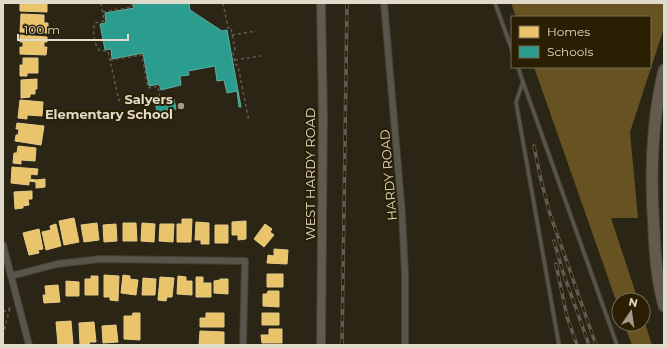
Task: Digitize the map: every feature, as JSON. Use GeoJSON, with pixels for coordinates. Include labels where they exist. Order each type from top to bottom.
{"type":"FeatureCollection","features":[{"type":"Feature","properties":{"kind":"highway"},"geometry":{"type":"LineString","coordinates":[[664,70],[656,114],[652,152],[651,190],[655,254],[660,293],[664,306]]}},
{"type":"Feature","properties":{"kind":"main road","name":"WEST HARDY ROAD"},"geometry":{"type":"LineString","coordinates":[[321,3],[323,116],[321,345]]}},
{"type":"Feature","properties":{"kind":"street","name":"HARDY ROAD"},"geometry":{"type":"LineString","coordinates":[[384,3],[402,212],[405,274],[405,345]]}},
{"type":"Feature","properties":{"kind":"street"},"geometry":{"type":"LineString","coordinates":[[3,245],[29,345]]}},
{"type":"Feature","properties":{"kind":"street"},"geometry":{"type":"LineString","coordinates":[[11,276],[57,264],[100,259],[245,261],[243,345]]}},
{"type":"Feature","properties":{"kind":"lane"},"geometry":{"type":"LineString","coordinates":[[495,3],[511,47]]}},
{"type":"Feature","properties":{"kind":"lane"},"geometry":{"type":"LineString","coordinates":[[518,68],[617,345]]}},
{"type":"Feature","properties":{"kind":"lane"},"geometry":{"type":"LineString","coordinates":[[523,82],[516,102],[559,345]]}},
{"type":"Feature","properties":{"kind":"path"},"geometry":{"type":"LineString","coordinates":[[101,3],[104,21],[95,23],[93,29],[96,48],[100,51],[108,51],[120,105]]}},
{"type":"Feature","properties":{"kind":"path"},"geometry":{"type":"LineString","coordinates":[[103,12],[132,7],[132,3]]}},
{"type":"Feature","properties":{"kind":"path"},"geometry":{"type":"LineString","coordinates":[[223,3],[228,28],[231,28],[235,64],[238,66],[249,121]]}},
{"type":"Feature","properties":{"kind":"path"},"geometry":{"type":"LineString","coordinates":[[232,35],[256,31]]}},
{"type":"Feature","properties":{"kind":"path"},"geometry":{"type":"LineString","coordinates":[[110,60],[142,55],[148,88],[158,86],[160,98]]}},
{"type":"Feature","properties":{"kind":"path"},"geometry":{"type":"LineString","coordinates":[[235,60],[261,56]]}},
{"type":"Feature","properties":{"kind":"path"},"geometry":{"type":"LineString","coordinates":[[3,312],[10,308],[19,306]]}},
{"type":"Feature","properties":{"kind":"path"},"geometry":{"type":"LineString","coordinates":[[3,335],[10,308]]}},
{"type":"Feature","properties":{"kind":"shaded area"},"geometry":{"type":"Polygon","coordinates":[[[511,3],[664,3],[664,28],[651,68],[651,16],[516,16],[511,3]]]}},
{"type":"Feature","properties":{"kind":"shaded area"},"geometry":{"type":"Polygon","coordinates":[[[534,68],[651,68],[630,132],[638,218],[611,218],[635,292],[613,292],[534,68]]]}},
{"type":"Feature","properties":{"kind":"shaded area"},"geometry":{"type":"Polygon","coordinates":[[[627,332],[648,332],[652,345],[632,345],[627,332]]]}},
{"type":"Feature","properties":{"kind":"building: Homes"},"geometry":{"type":"Polygon","coordinates":[[[20,3],[47,3],[47,12],[20,11],[20,3]]]}},
{"type":"Feature","properties":{"kind":"building: Homes"},"geometry":{"type":"Polygon","coordinates":[[[21,14],[44,15],[44,23],[48,23],[48,33],[20,32],[21,14]]]}},
{"type":"Feature","properties":{"kind":"building: Homes"},"geometry":{"type":"Polygon","coordinates":[[[20,35],[47,37],[47,42],[44,42],[44,47],[47,47],[46,55],[20,54],[20,47],[23,47],[23,42],[20,42],[20,35]]]}},
{"type":"Feature","properties":{"kind":"building: Homes"},"geometry":{"type":"Polygon","coordinates":[[[23,58],[38,58],[38,73],[27,73],[27,76],[20,76],[20,65],[23,65],[23,58]]]}},
{"type":"Feature","properties":{"kind":"building: Homes"},"geometry":{"type":"Polygon","coordinates":[[[37,79],[37,89],[35,89],[35,94],[30,94],[30,97],[21,98],[21,80],[37,79]]]}},
{"type":"Feature","properties":{"kind":"building: Homes"},"geometry":{"type":"Polygon","coordinates":[[[20,100],[43,102],[42,116],[27,115],[27,119],[18,118],[20,100]]]}},
{"type":"Feature","properties":{"kind":"building: Homes"},"geometry":{"type":"Polygon","coordinates":[[[17,123],[44,126],[41,145],[15,141],[19,129],[16,129],[17,123]]]}},
{"type":"Feature","properties":{"kind":"building: Homes"},"geometry":{"type":"Polygon","coordinates":[[[18,146],[36,148],[35,161],[21,160],[21,164],[13,163],[14,153],[17,153],[18,146]]]}},
{"type":"Feature","properties":{"kind":"building: Homes"},"geometry":{"type":"Polygon","coordinates":[[[12,167],[38,169],[37,175],[31,174],[30,179],[45,179],[45,187],[36,188],[36,182],[29,181],[29,185],[11,183],[12,167]]]}},
{"type":"Feature","properties":{"kind":"building: Homes"},"geometry":{"type":"Polygon","coordinates":[[[32,191],[32,199],[28,199],[29,205],[23,206],[23,208],[15,209],[14,192],[32,191]]]}},
{"type":"Feature","properties":{"kind":"building: Homes"},"geometry":{"type":"Polygon","coordinates":[[[74,218],[79,242],[64,245],[59,221],[74,218]]]}},
{"type":"Feature","properties":{"kind":"building: Homes"},"geometry":{"type":"Polygon","coordinates":[[[182,219],[192,219],[191,242],[177,242],[177,224],[182,224],[182,219]]]}},
{"type":"Feature","properties":{"kind":"building: Homes"},"geometry":{"type":"Polygon","coordinates":[[[246,221],[246,239],[238,240],[238,235],[232,235],[232,222],[246,221]]]}},
{"type":"Feature","properties":{"kind":"building: Homes"},"geometry":{"type":"Polygon","coordinates":[[[196,222],[209,223],[209,244],[201,244],[201,240],[195,240],[196,222]]]}},
{"type":"Feature","properties":{"kind":"building: Homes"},"geometry":{"type":"Polygon","coordinates":[[[97,223],[99,240],[84,242],[81,225],[97,223]]]}},
{"type":"Feature","properties":{"kind":"building: Homes"},"geometry":{"type":"Polygon","coordinates":[[[123,223],[136,223],[137,241],[123,241],[123,223]]]}},
{"type":"Feature","properties":{"kind":"building: Homes"},"geometry":{"type":"Polygon","coordinates":[[[142,223],[155,224],[154,242],[141,241],[142,223]]]}},
{"type":"Feature","properties":{"kind":"building: Homes"},"geometry":{"type":"Polygon","coordinates":[[[56,224],[61,246],[46,250],[42,232],[51,230],[50,226],[56,224]]]}},
{"type":"Feature","properties":{"kind":"building: Homes"},"geometry":{"type":"Polygon","coordinates":[[[116,224],[117,241],[104,242],[103,225],[116,224]]]}},
{"type":"Feature","properties":{"kind":"building: Homes"},"geometry":{"type":"Polygon","coordinates":[[[160,224],[174,224],[173,242],[159,241],[160,224]]]}},
{"type":"Feature","properties":{"kind":"building: Homes"},"geometry":{"type":"Polygon","coordinates":[[[265,224],[272,229],[270,232],[274,235],[264,247],[254,239],[265,224]]]}},
{"type":"Feature","properties":{"kind":"building: Homes"},"geometry":{"type":"Polygon","coordinates":[[[215,225],[228,225],[228,243],[215,243],[215,225]]]}},
{"type":"Feature","properties":{"kind":"building: Homes"},"geometry":{"type":"Polygon","coordinates":[[[39,229],[43,249],[38,250],[39,253],[29,255],[23,233],[39,229]]]}},
{"type":"Feature","properties":{"kind":"building: Homes"},"geometry":{"type":"Polygon","coordinates":[[[274,249],[288,250],[287,264],[267,263],[268,255],[274,256],[274,249]]]}},
{"type":"Feature","properties":{"kind":"building: Homes"},"geometry":{"type":"Polygon","coordinates":[[[267,274],[283,274],[283,287],[267,287],[267,274]]]}},
{"type":"Feature","properties":{"kind":"building: Homes"},"geometry":{"type":"Polygon","coordinates":[[[104,275],[119,276],[118,301],[110,300],[110,297],[104,297],[104,275]]]}},
{"type":"Feature","properties":{"kind":"building: Homes"},"geometry":{"type":"Polygon","coordinates":[[[123,275],[130,276],[130,279],[138,280],[136,295],[121,293],[123,275]]]}},
{"type":"Feature","properties":{"kind":"building: Homes"},"geometry":{"type":"Polygon","coordinates":[[[91,276],[98,276],[98,295],[85,295],[85,279],[91,279],[91,276]]]}},
{"type":"Feature","properties":{"kind":"building: Homes"},"geometry":{"type":"Polygon","coordinates":[[[178,276],[186,277],[186,281],[192,281],[192,295],[177,294],[178,276]]]}},
{"type":"Feature","properties":{"kind":"building: Homes"},"geometry":{"type":"Polygon","coordinates":[[[160,277],[174,278],[172,297],[167,297],[166,301],[158,300],[160,277]]]}},
{"type":"Feature","properties":{"kind":"building: Homes"},"geometry":{"type":"Polygon","coordinates":[[[196,277],[203,277],[203,283],[211,283],[211,297],[196,297],[196,277]]]}},
{"type":"Feature","properties":{"kind":"building: Homes"},"geometry":{"type":"Polygon","coordinates":[[[143,278],[156,279],[155,295],[142,295],[143,278]]]}},
{"type":"Feature","properties":{"kind":"building: Homes"},"geometry":{"type":"Polygon","coordinates":[[[228,279],[228,294],[214,293],[214,281],[228,279]]]}},
{"type":"Feature","properties":{"kind":"building: Homes"},"geometry":{"type":"Polygon","coordinates":[[[66,281],[79,282],[79,296],[66,296],[66,281]]]}},
{"type":"Feature","properties":{"kind":"building: Homes"},"geometry":{"type":"Polygon","coordinates":[[[58,285],[60,302],[44,303],[43,295],[46,295],[45,286],[58,285]]]}},
{"type":"Feature","properties":{"kind":"building: Homes"},"geometry":{"type":"Polygon","coordinates":[[[268,291],[279,291],[279,307],[263,306],[263,294],[267,294],[268,291]]]}},
{"type":"Feature","properties":{"kind":"building: Homes"},"geometry":{"type":"Polygon","coordinates":[[[133,313],[140,313],[140,340],[124,339],[124,316],[132,316],[133,313]]]}},
{"type":"Feature","properties":{"kind":"building: Homes"},"geometry":{"type":"Polygon","coordinates":[[[206,313],[224,313],[224,327],[200,327],[200,318],[206,318],[206,313]]]}},
{"type":"Feature","properties":{"kind":"building: Homes"},"geometry":{"type":"Polygon","coordinates":[[[262,313],[279,313],[279,325],[262,325],[262,313]]]}},
{"type":"Feature","properties":{"kind":"building: Homes"},"geometry":{"type":"Polygon","coordinates":[[[71,321],[73,345],[58,345],[56,322],[71,321]]]}},
{"type":"Feature","properties":{"kind":"building: Homes"},"geometry":{"type":"Polygon","coordinates":[[[94,322],[96,342],[89,342],[90,345],[80,345],[79,323],[94,322]]]}},
{"type":"Feature","properties":{"kind":"building: Homes"},"geometry":{"type":"Polygon","coordinates":[[[116,325],[118,342],[103,343],[102,326],[116,325]]]}},
{"type":"Feature","properties":{"kind":"building: Homes"},"geometry":{"type":"Polygon","coordinates":[[[269,329],[282,329],[282,343],[262,343],[261,335],[269,335],[269,329]]]}},
{"type":"Feature","properties":{"kind":"building: Homes"},"geometry":{"type":"Polygon","coordinates":[[[200,331],[224,332],[224,345],[199,345],[200,331]]]}},
{"type":"Feature","properties":{"kind":"building: Schools"},"geometry":{"type":"Polygon","coordinates":[[[133,3],[189,3],[190,10],[222,31],[227,30],[241,107],[239,107],[237,91],[227,93],[224,80],[217,81],[215,66],[188,71],[189,75],[180,76],[181,85],[161,90],[159,84],[149,86],[143,53],[112,59],[111,49],[105,50],[100,24],[106,23],[105,13],[134,8],[133,3]]]}},
{"type":"Feature","properties":{"kind":"building: Schools"},"geometry":{"type":"Polygon","coordinates":[[[174,99],[176,109],[157,112],[155,102],[174,99]]]}},
{"type":"Feature","properties":{"kind":"railway"},"geometry":{"type":"LineString","coordinates":[[342,345],[347,3]]}},
{"type":"Feature","properties":{"kind":"railway"},"geometry":{"type":"LineString","coordinates":[[534,146],[549,211],[596,345]]}},
{"type":"Feature","properties":{"kind":"railway"},"geometry":{"type":"LineString","coordinates":[[554,241],[563,272],[589,345]]}},
{"type":"Feature","properties":{"kind":"railway"},"geometry":{"type":"LineString","coordinates":[[556,264],[567,317],[577,345]]}},
{"type":"Feature","properties":{"kind":"place","name":"Salyers Elementary School"},"geometry":{"type":"Point","coordinates":[181,106]}}]}
